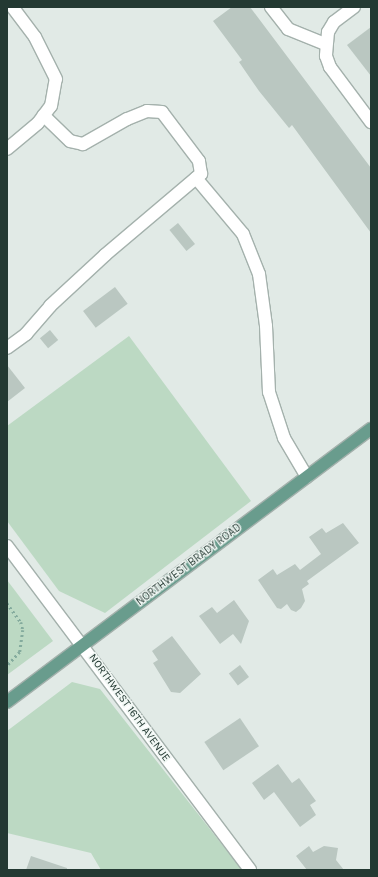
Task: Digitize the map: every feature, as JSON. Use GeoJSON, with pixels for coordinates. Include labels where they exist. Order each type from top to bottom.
{"type":"FeatureCollection","features":[{"type":"Feature","properties":{"kind":"main road","name":"NORTHWEST BRADY ROAD"},"geometry":{"type":"LineString","coordinates":[[7,702],[371,429]]}},
{"type":"Feature","properties":{"kind":"street"},"geometry":{"type":"LineString","coordinates":[[8,147],[51,106],[56,79],[35,37],[12,7]]}},
{"type":"Feature","properties":{"kind":"street"},"geometry":{"type":"LineString","coordinates":[[271,7],[288,29],[325,44]]}},
{"type":"Feature","properties":{"kind":"street"},"geometry":{"type":"LineString","coordinates":[[354,7],[334,22],[325,44],[330,67],[371,122]]}},
{"type":"Feature","properties":{"kind":"street"},"geometry":{"type":"LineString","coordinates":[[7,348],[26,334],[50,306],[105,255],[201,174],[199,161],[162,112],[147,111],[127,118],[83,144],[70,141],[43,115]]}},
{"type":"Feature","properties":{"kind":"street"},"geometry":{"type":"LineString","coordinates":[[196,178],[243,234],[259,274],[266,326],[269,392],[284,438],[307,477]]}},
{"type":"Feature","properties":{"kind":"street","name":"NORTHWEST 16TH AVENUE"},"geometry":{"type":"LineString","coordinates":[[7,546],[250,870]]}},
{"type":"Feature","properties":{"kind":"path"},"geometry":{"type":"LineString","coordinates":[[7,604],[21,622],[23,630],[20,652],[7,666]]}},
{"type":"Feature","properties":{"kind":"green space"},"geometry":{"type":"Polygon","coordinates":[[[129,336],[251,501],[105,613],[59,591],[7,521],[7,426],[129,336]]]}},
{"type":"Feature","properties":{"kind":"green space"},"geometry":{"type":"Polygon","coordinates":[[[7,580],[53,641],[7,675],[7,580]]]}},
{"type":"Feature","properties":{"kind":"green space"},"geometry":{"type":"Polygon","coordinates":[[[72,682],[100,689],[242,870],[101,870],[91,853],[7,833],[7,731],[72,682]]]}},
{"type":"Feature","properties":{"kind":"building"},"geometry":{"type":"Polygon","coordinates":[[[232,7],[250,7],[371,168],[371,233],[292,125],[289,128],[259,91],[239,62],[242,60],[213,21],[232,7]]]}},
{"type":"Feature","properties":{"kind":"building"},"geometry":{"type":"Polygon","coordinates":[[[371,27],[371,76],[347,45],[371,27]]]}},
{"type":"Feature","properties":{"kind":"building"},"geometry":{"type":"Polygon","coordinates":[[[178,223],[195,244],[186,251],[169,230],[178,223]]]}},
{"type":"Feature","properties":{"kind":"building"},"geometry":{"type":"Polygon","coordinates":[[[115,287],[128,304],[96,328],[83,311],[115,287]]]}},
{"type":"Feature","properties":{"kind":"building"},"geometry":{"type":"Polygon","coordinates":[[[50,330],[58,340],[48,348],[40,338],[50,330]]]}},
{"type":"Feature","properties":{"kind":"building"},"geometry":{"type":"Polygon","coordinates":[[[7,365],[25,388],[7,402],[7,365]]]}},
{"type":"Feature","properties":{"kind":"building"},"geometry":{"type":"Polygon","coordinates":[[[343,523],[359,543],[307,581],[309,584],[302,589],[305,601],[301,608],[296,612],[291,610],[287,604],[281,609],[277,608],[258,580],[273,569],[277,575],[295,564],[300,570],[321,554],[309,537],[322,528],[326,533],[343,523]]]}},
{"type":"Feature","properties":{"kind":"building"},"geometry":{"type":"Polygon","coordinates":[[[234,600],[249,621],[241,644],[233,634],[220,644],[199,616],[212,607],[217,613],[234,600]]]}},
{"type":"Feature","properties":{"kind":"building"},"geometry":{"type":"Polygon","coordinates":[[[172,636],[201,674],[180,693],[171,692],[153,663],[158,660],[152,651],[172,636]]]}},
{"type":"Feature","properties":{"kind":"building"},"geometry":{"type":"Polygon","coordinates":[[[240,665],[249,677],[238,685],[229,673],[240,665]]]}},
{"type":"Feature","properties":{"kind":"building"},"geometry":{"type":"Polygon","coordinates":[[[240,718],[259,746],[223,770],[204,742],[240,718]]]}},
{"type":"Feature","properties":{"kind":"building"},"geometry":{"type":"Polygon","coordinates":[[[278,764],[292,783],[299,778],[316,801],[310,805],[316,815],[300,827],[274,792],[264,800],[252,783],[278,764]]]}},
{"type":"Feature","properties":{"kind":"building"},"geometry":{"type":"Polygon","coordinates":[[[309,846],[313,852],[324,846],[338,848],[336,860],[344,870],[307,870],[296,856],[309,846]]]}},
{"type":"Feature","properties":{"kind":"building"},"geometry":{"type":"Polygon","coordinates":[[[31,856],[67,868],[67,870],[26,870],[31,856]]]}}]}
